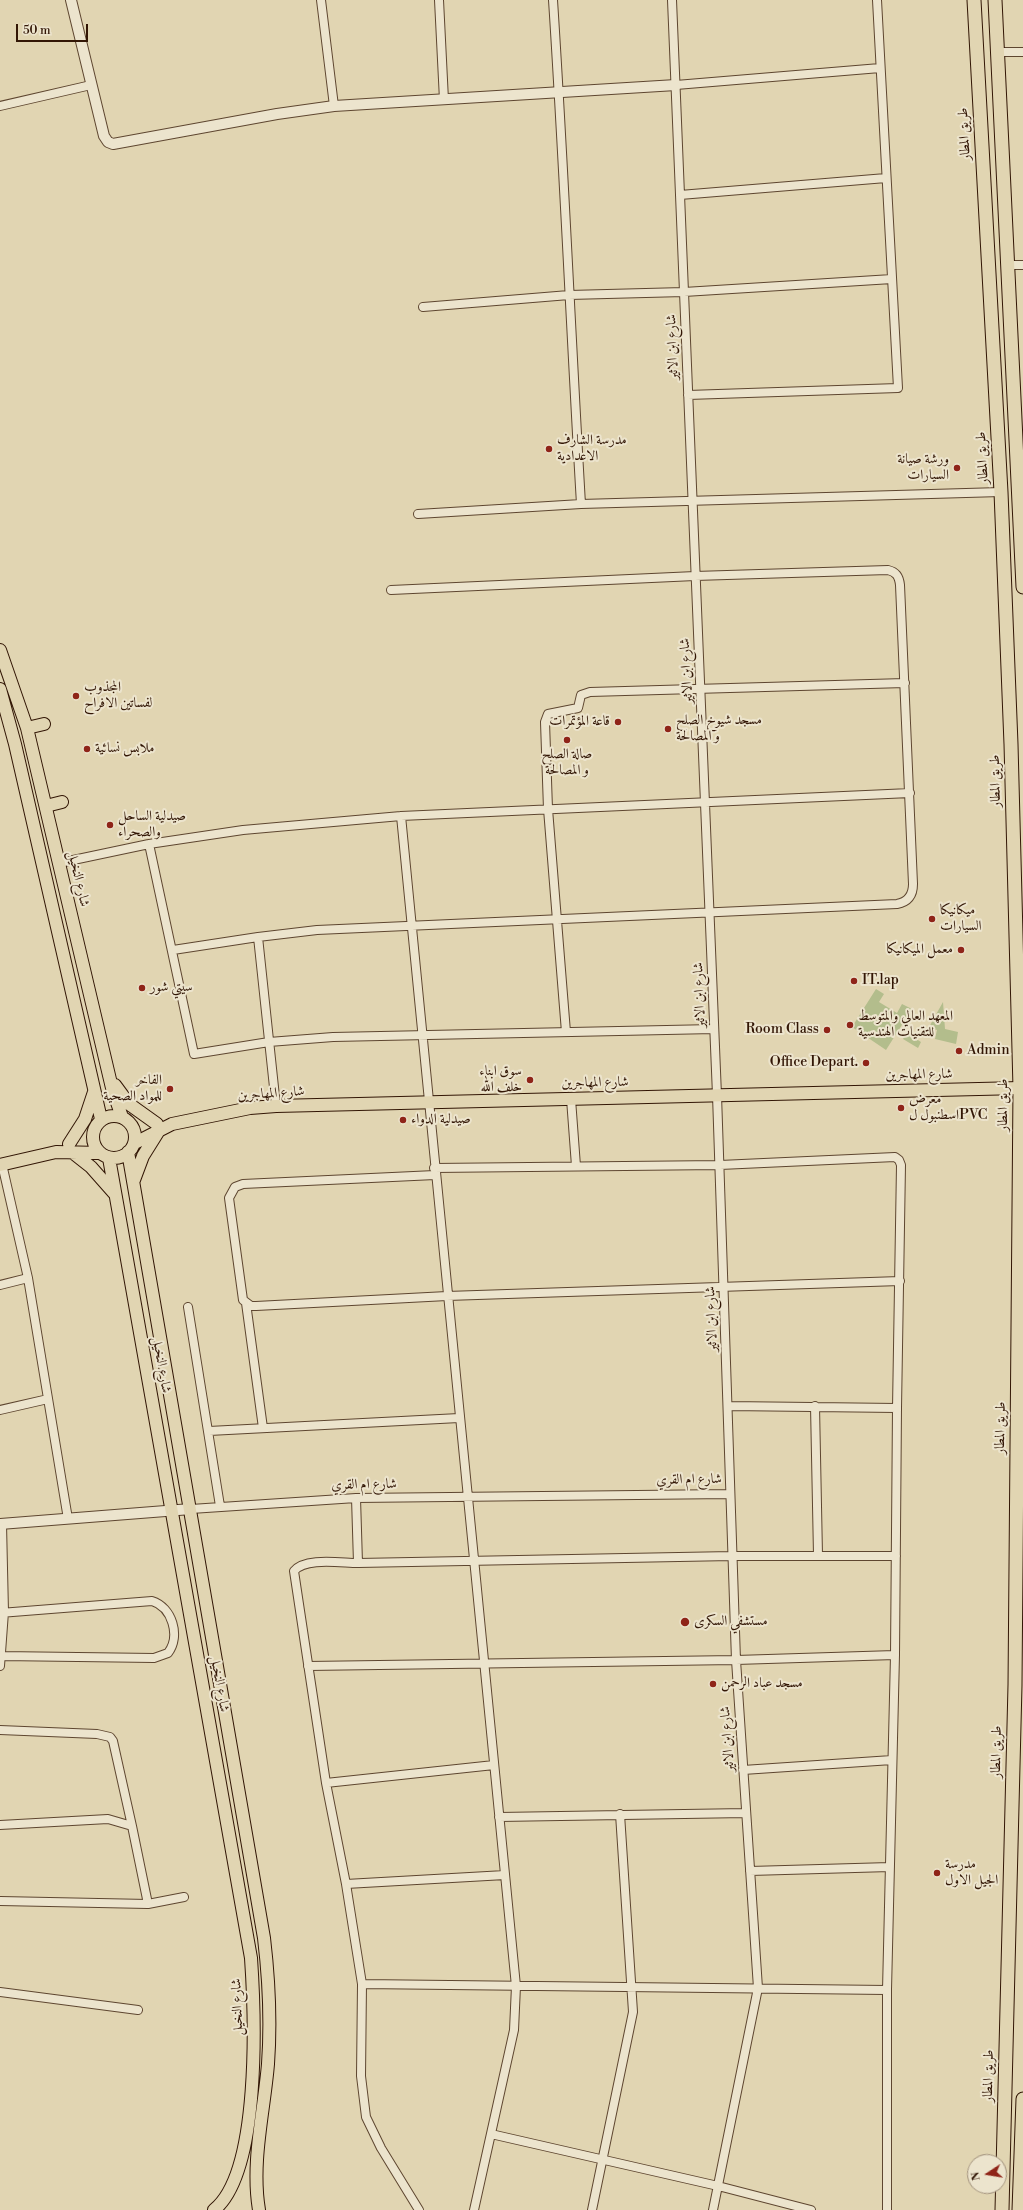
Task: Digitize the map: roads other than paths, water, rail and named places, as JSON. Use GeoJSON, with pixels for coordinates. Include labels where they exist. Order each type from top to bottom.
{"type":"FeatureCollection","features":[{"type":"Feature","properties":{"kind":"highway","name":"طريق المطار"},"geometry":{"type":"LineString","coordinates":[[974,0],[1001,492],[1011,744],[1020,1088],[1015,1685],[1002,2210]]}},
{"type":"Feature","properties":{"kind":"highway"},"geometry":{"type":"LineString","coordinates":[[995,0],[1006,265],[1020,467],[1023,587]]}},
{"type":"Feature","properties":{"kind":"highway"},"geometry":{"type":"LineString","coordinates":[[1019,2210],[1023,2099]]}},
{"type":"Feature","properties":{"kind":"main road","name":"شارع النخيل"},"geometry":{"type":"LineString","coordinates":[[0,650],[27,728],[110,1077],[127,1120]]}},
{"type":"Feature","properties":{"kind":"main road"},"geometry":{"type":"LineString","coordinates":[[0,689],[15,744],[101,1119]]}},
{"type":"Feature","properties":{"kind":"main road"},"geometry":{"type":"LineString","coordinates":[[27,728],[44,724]]}},
{"type":"Feature","properties":{"kind":"main road"},"geometry":{"type":"LineString","coordinates":[[46,806],[62,802]]}},
{"type":"Feature","properties":{"kind":"main road"},"geometry":{"type":"LineString","coordinates":[[110,1077],[129,1104],[158,1128],[143,1156],[134,1181]]}},
{"type":"Feature","properties":{"kind":"main road","name":"شارع المهاجرين"},"geometry":{"type":"LineString","coordinates":[[132,1148],[158,1128],[244,1109],[276,1106],[1020,1088]]}},
{"type":"Feature","properties":{"kind":"main road"},"geometry":{"type":"LineString","coordinates":[[70,1148],[85,1119],[95,1090]]}},
{"type":"Feature","properties":{"kind":"main road"},"geometry":{"type":"LineString","coordinates":[[1,1164],[70,1148],[93,1130],[101,1119],[111,1115],[127,1120],[135,1136],[132,1148],[123,1156],[104,1155],[70,1148]]}},
{"type":"Feature","properties":{"kind":"main road","name":"شارع المهاجرين"},"geometry":{"type":"LineString","coordinates":[[127,1120],[158,1128]]}},
{"type":"Feature","properties":{"kind":"main road"},"geometry":{"type":"LineString","coordinates":[[93,1130],[93,1142],[104,1155]]}},
{"type":"Feature","properties":{"kind":"main road"},"geometry":{"type":"LineString","coordinates":[[70,1148],[92,1167],[115,1195]]}},
{"type":"Feature","properties":{"kind":"main road","name":"شارع النخيل"},"geometry":{"type":"LineString","coordinates":[[132,1148],[134,1181],[268,1967],[268,2063],[256,2176],[259,2210]]}},
{"type":"Feature","properties":{"kind":"main road","name":"شارع النخيل"},"geometry":{"type":"LineString","coordinates":[[104,1155],[115,1195],[173,1511],[251,1958],[254,2000],[252,2078],[244,2152],[235,2182],[227,2195],[214,2210]]}},
{"type":"Feature","properties":{"kind":"street"},"geometry":{"type":"LineString","coordinates":[[71,0],[104,136],[108,142],[113,144],[277,114],[334,106],[676,85],[880,68]]}},
{"type":"Feature","properties":{"kind":"street"},"geometry":{"type":"LineString","coordinates":[[321,0],[334,106]]}},
{"type":"Feature","properties":{"kind":"street"},"geometry":{"type":"LineString","coordinates":[[439,0],[444,100]]}},
{"type":"Feature","properties":{"kind":"street"},"geometry":{"type":"LineString","coordinates":[[554,0],[566,195],[569,295],[581,504]]}},
{"type":"Feature","properties":{"kind":"street","name":"شارع ابن الاثير"},"geometry":{"type":"LineString","coordinates":[[672,0],[720,1165],[736,1660],[758,1988],[713,2210]]}},
{"type":"Feature","properties":{"kind":"street"},"geometry":{"type":"LineString","coordinates":[[688,395],[898,388],[877,0]]}},
{"type":"Feature","properties":{"kind":"street"},"geometry":{"type":"LineString","coordinates":[[998,52],[1023,52]]}},
{"type":"Feature","properties":{"kind":"street"},"geometry":{"type":"LineString","coordinates":[[0,106],[91,85]]}},
{"type":"Feature","properties":{"kind":"street"},"geometry":{"type":"LineString","coordinates":[[680,195],[886,178]]}},
{"type":"Feature","properties":{"kind":"street"},"geometry":{"type":"LineString","coordinates":[[1006,265],[1023,265]]}},
{"type":"Feature","properties":{"kind":"street"},"geometry":{"type":"LineString","coordinates":[[423,307],[569,295],[684,292],[892,279]]}},
{"type":"Feature","properties":{"kind":"street"},"geometry":{"type":"LineString","coordinates":[[418,514],[581,504],[1001,492]]}},
{"type":"Feature","properties":{"kind":"street"},"geometry":{"type":"LineString","coordinates":[[173,950],[317,930],[412,928],[897,904],[906,901],[913,889],[910,793],[900,585],[899,579],[893,572],[888,570],[695,576],[391,590]]}},
{"type":"Feature","properties":{"kind":"street"},"geometry":{"type":"LineString","coordinates":[[566,1032],[548,809],[545,722],[548,714],[578,708],[581,696],[585,693],[700,688],[905,683]]}},
{"type":"Feature","properties":{"kind":"street"},"geometry":{"type":"LineString","coordinates":[[59,863],[149,844],[243,830],[401,816],[705,801],[910,793]]}},
{"type":"Feature","properties":{"kind":"street"},"geometry":{"type":"LineString","coordinates":[[401,816],[428,1103],[516,1986],[514,2030],[474,2210]]}},
{"type":"Feature","properties":{"kind":"street"},"geometry":{"type":"LineString","coordinates":[[149,844],[173,950],[194,1054],[269,1042],[333,1037],[714,1028]]}},
{"type":"Feature","properties":{"kind":"street"},"geometry":{"type":"LineString","coordinates":[[258,937],[276,1106]]}},
{"type":"Feature","properties":{"kind":"street"},"geometry":{"type":"LineString","coordinates":[[571,1099],[576,1166]]}},
{"type":"Feature","properties":{"kind":"street"},"geometry":{"type":"LineString","coordinates":[[263,1428],[246,1303],[241,1295],[229,1202],[230,1194],[234,1187],[243,1184],[435,1171],[576,1166],[720,1165],[895,1158],[899,1160],[901,1165],[895,1655],[887,1990],[887,2210]]}},
{"type":"Feature","properties":{"kind":"street"},"geometry":{"type":"LineString","coordinates":[[1,1164],[28,1278],[68,1519]]}},
{"type":"Feature","properties":{"kind":"street"},"geometry":{"type":"LineString","coordinates":[[0,1285],[28,1278]]}},
{"type":"Feature","properties":{"kind":"street"},"geometry":{"type":"LineString","coordinates":[[246,1303],[256,1306],[447,1296],[900,1281]]}},
{"type":"Feature","properties":{"kind":"street"},"geometry":{"type":"LineString","coordinates":[[188,1307],[220,1506]]}},
{"type":"Feature","properties":{"kind":"street"},"geometry":{"type":"LineString","coordinates":[[0,1410],[48,1399]]}},
{"type":"Feature","properties":{"kind":"street"},"geometry":{"type":"LineString","coordinates":[[728,1406],[897,1408]]}},
{"type":"Feature","properties":{"kind":"street"},"geometry":{"type":"LineString","coordinates":[[815,1406],[818,1555]]}},
{"type":"Feature","properties":{"kind":"street"},"geometry":{"type":"LineString","coordinates":[[209,1431],[460,1418]]}},
{"type":"Feature","properties":{"kind":"street","name":"شارع ام القري"},"geometry":{"type":"LineString","coordinates":[[1,1524],[220,1506],[356,1498],[730,1494]]}},
{"type":"Feature","properties":{"kind":"street"},"geometry":{"type":"LineString","coordinates":[[356,1498],[358,1563]]}},
{"type":"Feature","properties":{"kind":"street"},"geometry":{"type":"LineString","coordinates":[[0,1666],[2,1612],[1,1524]]}},
{"type":"Feature","properties":{"kind":"street"},"geometry":{"type":"LineString","coordinates":[[419,2210],[381,2148],[366,2117],[360,2076],[362,1984],[346,1884],[326,1783],[294,1571],[303,1563],[732,1556],[896,1556]]}},
{"type":"Feature","properties":{"kind":"street"},"geometry":{"type":"LineString","coordinates":[[1,1656],[159,1657],[168,1653],[174,1640],[169,1614],[162,1605],[152,1600],[2,1612]]}},
{"type":"Feature","properties":{"kind":"street"},"geometry":{"type":"LineString","coordinates":[[308,1666],[736,1660],[895,1655]]}},
{"type":"Feature","properties":{"kind":"street"},"geometry":{"type":"LineString","coordinates":[[0,1730],[97,1734],[110,1737],[113,1740],[148,1904]]}},
{"type":"Feature","properties":{"kind":"street"},"geometry":{"type":"LineString","coordinates":[[743,1770],[892,1760]]}},
{"type":"Feature","properties":{"kind":"street"},"geometry":{"type":"LineString","coordinates":[[326,1783],[494,1765]]}},
{"type":"Feature","properties":{"kind":"street"},"geometry":{"type":"LineString","coordinates":[[499,1817],[620,1814],[746,1814]]}},
{"type":"Feature","properties":{"kind":"street"},"geometry":{"type":"LineString","coordinates":[[592,2210],[604,2159],[633,2012],[633,1987],[620,1814]]}},
{"type":"Feature","properties":{"kind":"street"},"geometry":{"type":"LineString","coordinates":[[0,1825],[108,1819],[132,1826]]}},
{"type":"Feature","properties":{"kind":"street"},"geometry":{"type":"LineString","coordinates":[[750,1872],[890,1867]]}},
{"type":"Feature","properties":{"kind":"street"},"geometry":{"type":"LineString","coordinates":[[346,1884],[505,1875]]}},
{"type":"Feature","properties":{"kind":"street"},"geometry":{"type":"LineString","coordinates":[[0,1901],[148,1904],[184,1897]]}},
{"type":"Feature","properties":{"kind":"street"},"geometry":{"type":"LineString","coordinates":[[362,1984],[887,1990]]}},
{"type":"Feature","properties":{"kind":"street"},"geometry":{"type":"LineString","coordinates":[[0,1992],[138,2010]]}},
{"type":"Feature","properties":{"kind":"street"},"geometry":{"type":"LineString","coordinates":[[491,2134],[718,2186],[811,2210]]}},
{"type":"Feature","properties":{"kind":"place","name":"مدرسة الشارف الاعدادية"},"geometry":{"type":"Point","coordinates":[549,449]}},
{"type":"Feature","properties":{"kind":"place","name":"ورشة صيانة السيارات"},"geometry":{"type":"Point","coordinates":[957,468]}},
{"type":"Feature","properties":{"kind":"place","name":"المجذوب لفساتين الافراح"},"geometry":{"type":"Point","coordinates":[76,696]}},
{"type":"Feature","properties":{"kind":"place","name":"قاعة المؤتمرات"},"geometry":{"type":"Point","coordinates":[618,722]}},
{"type":"Feature","properties":{"kind":"place","name":"مسجد شيوخ الصلح و المصالحة"},"geometry":{"type":"Point","coordinates":[668,729]}},
{"type":"Feature","properties":{"kind":"place","name":"صالة الصلح و المصالحة"},"geometry":{"type":"Point","coordinates":[567,740]}},
{"type":"Feature","properties":{"kind":"place","name":"ملابس نسائية"},"geometry":{"type":"Point","coordinates":[87,749]}},
{"type":"Feature","properties":{"kind":"place","name":"صيدلية الساحل والصحراء"},"geometry":{"type":"Point","coordinates":[110,825]}},
{"type":"Feature","properties":{"kind":"place","name":"ميكانيكا السيارات"},"geometry":{"type":"Point","coordinates":[932,919]}},
{"type":"Feature","properties":{"kind":"place","name":"معمل الميكانيكا"},"geometry":{"type":"Point","coordinates":[961,950]}},
{"type":"Feature","properties":{"kind":"place","name":"IT.lap"},"geometry":{"type":"Point","coordinates":[854,981]}},
{"type":"Feature","properties":{"kind":"place","name":"سيتي شور"},"geometry":{"type":"Point","coordinates":[142,988]}},
{"type":"Feature","properties":{"kind":"place","name":"المعهد العالي والمتوسط للتقنيات الهندسية"},"geometry":{"type":"Point","coordinates":[850,1025]}},
{"type":"Feature","properties":{"kind":"place","name":"Room Class"},"geometry":{"type":"Point","coordinates":[827,1030]}},
{"type":"Feature","properties":{"kind":"place","name":"Admin"},"geometry":{"type":"Point","coordinates":[959,1051]}},
{"type":"Feature","properties":{"kind":"place","name":"Office Depart."},"geometry":{"type":"Point","coordinates":[866,1063]}},
{"type":"Feature","properties":{"kind":"place","name":"سوق ابناء خلف الله"},"geometry":{"type":"Point","coordinates":[530,1080]}},
{"type":"Feature","properties":{"kind":"place","name":"الفاخر للمواد الصحية"},"geometry":{"type":"Point","coordinates":[170,1089]}},
{"type":"Feature","properties":{"kind":"place","name":"معرض اسطنبول لPVC"},"geometry":{"type":"Point","coordinates":[901,1108]}},
{"type":"Feature","properties":{"kind":"place","name":"صيدلية الدواء"},"geometry":{"type":"Point","coordinates":[403,1120]}},
{"type":"Feature","properties":{"kind":"place","name":"مستشفي السكرى"},"geometry":{"type":"Point","coordinates":[685,1622]}},
{"type":"Feature","properties":{"kind":"place","name":"مسجد عباد الرحمن"},"geometry":{"type":"Point","coordinates":[713,1684]}},
{"type":"Feature","properties":{"kind":"place","name":"مدرسة الجيل الاول"},"geometry":{"type":"Point","coordinates":[937,1873]}}]}
